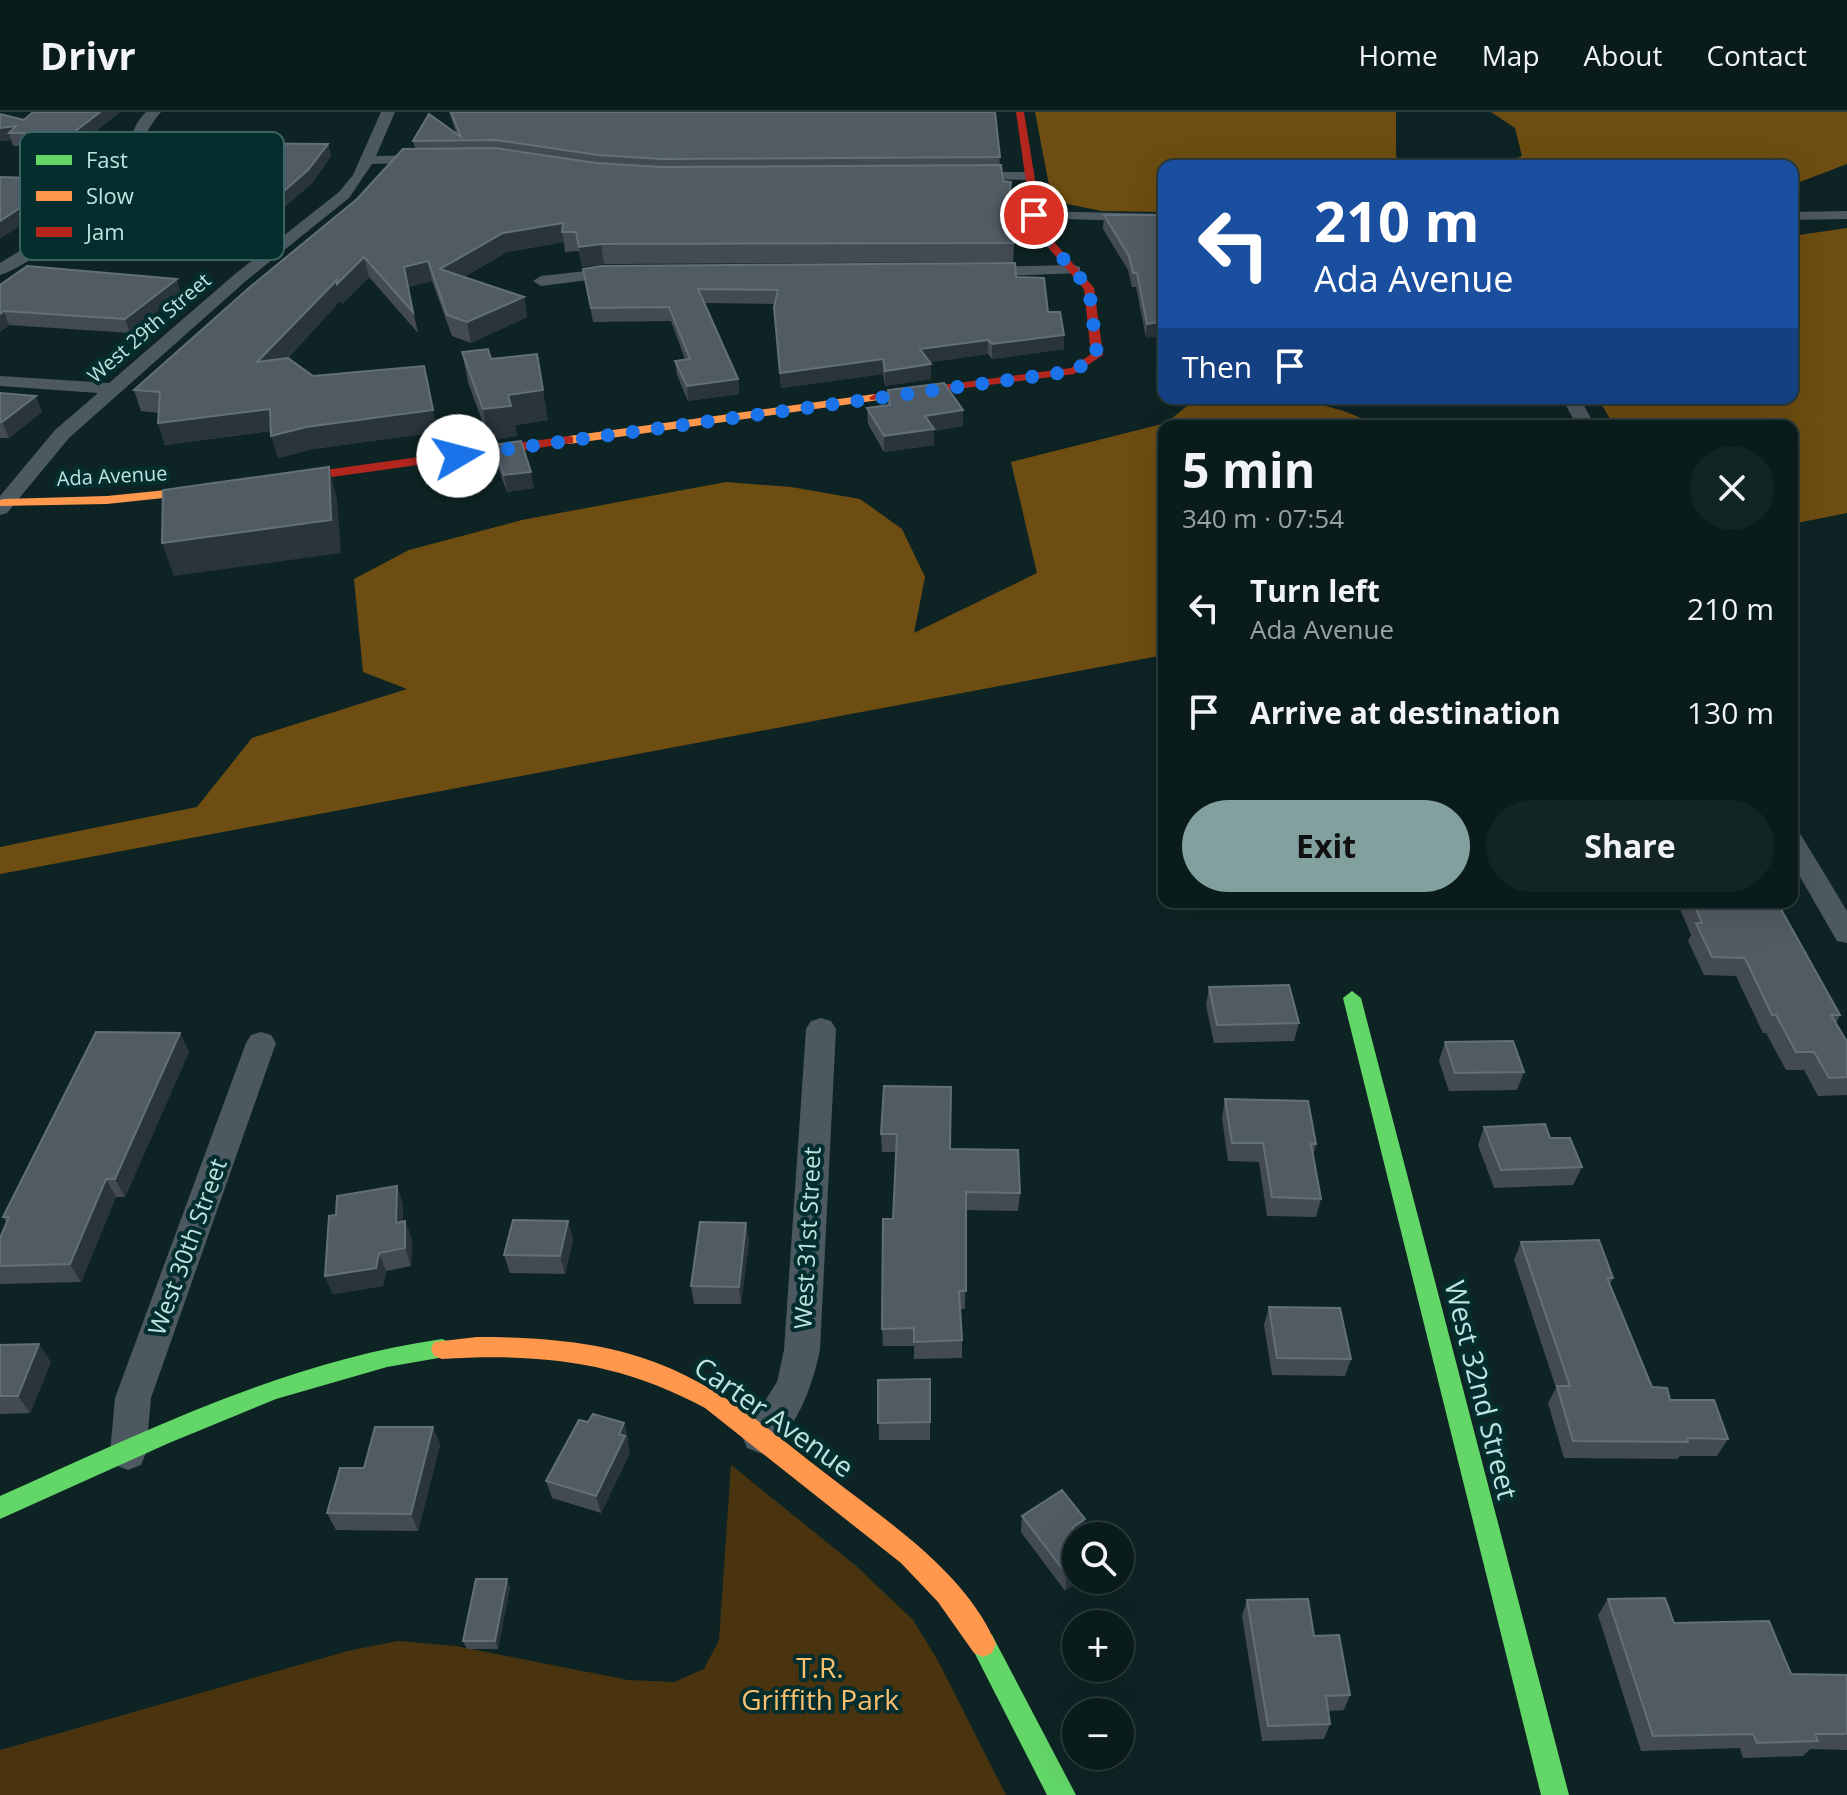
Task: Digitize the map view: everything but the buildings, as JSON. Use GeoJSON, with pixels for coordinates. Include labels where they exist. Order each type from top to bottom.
{"type":"FeatureCollection","features":[{"type":"Feature","properties":{"kind":"street"},"geometry":{"type":"LineString","coordinates":[[136,132],[137,127],[154,112]]}},
{"type":"Feature","properties":{"kind":"street","name":"West 29th Street"},"geometry":{"type":"LineString","coordinates":[[284,243],[344,195],[366,160],[388,112]]}},
{"type":"Feature","properties":{"kind":"street"},"geometry":{"type":"LineString","coordinates":[[258,483],[1074,371],[1097,355],[1089,288],[1038,230],[1027,176],[1020,112]]}},
{"type":"Feature","properties":{"kind":"street"},"geometry":{"type":"LineString","coordinates":[[366,160],[443,159]]}},
{"type":"Feature","properties":{"kind":"street"},"geometry":{"type":"LineString","coordinates":[[948,176],[1027,176]]}},
{"type":"Feature","properties":{"kind":"street"},"geometry":{"type":"LineString","coordinates":[[1034,215],[1158,218]]}},
{"type":"Feature","properties":{"kind":"street"},"geometry":{"type":"LineString","coordinates":[[1798,216],[1847,215]]}},
{"type":"Feature","properties":{"kind":"street"},"geometry":{"type":"LineString","coordinates":[[0,254],[18,258]]}},
{"type":"Feature","properties":{"kind":"street"},"geometry":{"type":"LineString","coordinates":[[0,270],[18,258]]}},
{"type":"Feature","properties":{"kind":"street","name":"West 29th Street"},"geometry":{"type":"LineString","coordinates":[[2,506],[62,434],[262,260]]}},
{"type":"Feature","properties":{"kind":"street"},"geometry":{"type":"LineString","coordinates":[[954,272],[1074,270]]}},
{"type":"Feature","properties":{"kind":"street"},"geometry":{"type":"LineString","coordinates":[[541,281],[604,272],[636,272]]}},
{"type":"Feature","properties":{"kind":"street"},"geometry":{"type":"LineString","coordinates":[[0,381],[112,389]]}},
{"type":"Feature","properties":{"kind":"street","name":"Ada Avenue"},"geometry":{"type":"LineString","coordinates":[[2,506],[107,500],[229,487]]}},
{"type":"Feature","properties":{"kind":"street"},"geometry":{"type":"LineString","coordinates":[[1798,851],[1847,934]]}},
{"type":"Feature","properties":{"kind":"street","name":"West 32nd Street"},"geometry":{"type":"LineString","coordinates":[[1352,998],[1555,1795]]}},
{"type":"Feature","properties":{"kind":"street","name":"West 31st Street"},"geometry":{"type":"LineString","coordinates":[[760,1436],[794,1388],[802,1350],[821,1029]]}},
{"type":"Feature","properties":{"kind":"street","name":"West 30th Street"},"geometry":{"type":"LineString","coordinates":[[128,1453],[133,1398],[261,1043]]}},
{"type":"Feature","properties":{"kind":"street","name":"Carter Avenue"},"geometry":{"type":"LineString","coordinates":[[0,1508],[274,1389],[314,1376],[426,1349],[491,1342],[588,1350],[649,1368],[699,1393],[760,1436],[915,1557],[948,1592],[979,1638],[1062,1795]]}},
{"type":"Feature","properties":{"kind":"green space","name":"T.R. Griffith Park"},"geometry":{"type":"Polygon","coordinates":[[[731,1465],[855,1565],[913,1620],[937,1659],[1006,1795],[0,1795],[0,1750],[348,1651],[398,1641],[456,1646],[628,1680],[674,1682],[704,1669],[719,1640],[731,1465]]]}},
{"type":"Feature","properties":{"kind":"shaded area"},"geometry":{"type":"Polygon","coordinates":[[[1035,112],[1396,112],[1396,156],[1399,160],[1158,160],[1158,212],[1102,211],[1052,201],[1035,112]]]}},
{"type":"Feature","properties":{"kind":"shaded area"},"geometry":{"type":"Polygon","coordinates":[[[1491,112],[1847,112],[1847,164],[1798,183],[1798,160],[1512,160],[1522,156],[1515,128],[1491,112]]]}},
{"type":"Feature","properties":{"kind":"shaded area"},"geometry":{"type":"Polygon","coordinates":[[[1847,228],[1847,513],[1798,523],[1798,420],[1611,420],[1601,404],[1798,404],[1798,235],[1847,228]]]}},
{"type":"Feature","properties":{"kind":"shaded area"},"geometry":{"type":"Polygon","coordinates":[[[1190,404],[1316,404],[1366,420],[1170,420],[1190,404]]]}},
{"type":"Feature","properties":{"kind":"shaded area"},"geometry":{"type":"Polygon","coordinates":[[[1158,425],[1158,656],[0,874],[0,847],[197,807],[252,738],[407,689],[363,672],[354,579],[409,550],[522,520],[726,482],[791,487],[860,499],[902,529],[925,577],[914,633],[1037,573],[1011,462],[1158,425]]]}},
{"type":"Feature","properties":{"kind":"traffic: fast"},"geometry":{"type":"LineString","coordinates":[[1352,998],[1555,1795]]}},
{"type":"Feature","properties":{"kind":"traffic: fast"},"geometry":{"type":"LineString","coordinates":[[0,1508],[161,1435],[274,1389],[387,1357],[442,1349]]}},
{"type":"Feature","properties":{"kind":"traffic: fast"},"geometry":{"type":"LineString","coordinates":[[983,1644],[1062,1795]]}},
{"type":"Feature","properties":{"kind":"traffic: slow"},"geometry":{"type":"LineString","coordinates":[[569,440],[875,398]]}},
{"type":"Feature","properties":{"kind":"traffic: slow"},"geometry":{"type":"LineString","coordinates":[[4,503],[107,500],[216,489]]}},
{"type":"Feature","properties":{"kind":"traffic: slow"},"geometry":{"type":"LineString","coordinates":[[442,1349],[512,1347],[582,1353],[649,1370],[682,1384],[741,1420],[910,1554],[947,1594],[983,1644]]}},
{"type":"Feature","properties":{"kind":"traffic: jam"},"geometry":{"type":"LineString","coordinates":[[875,398],[1074,371],[1097,355],[1089,288],[1038,230],[1020,112]]}},
{"type":"Feature","properties":{"kind":"traffic: jam"},"geometry":{"type":"LineString","coordinates":[[275,481],[569,440]]}},
{"type":"Feature","properties":{"kind":"route"},"geometry":{"type":"LineString","coordinates":[[458,456],[1074,371],[1097,355],[1089,288],[1038,230],[1034,215]]}}]}
